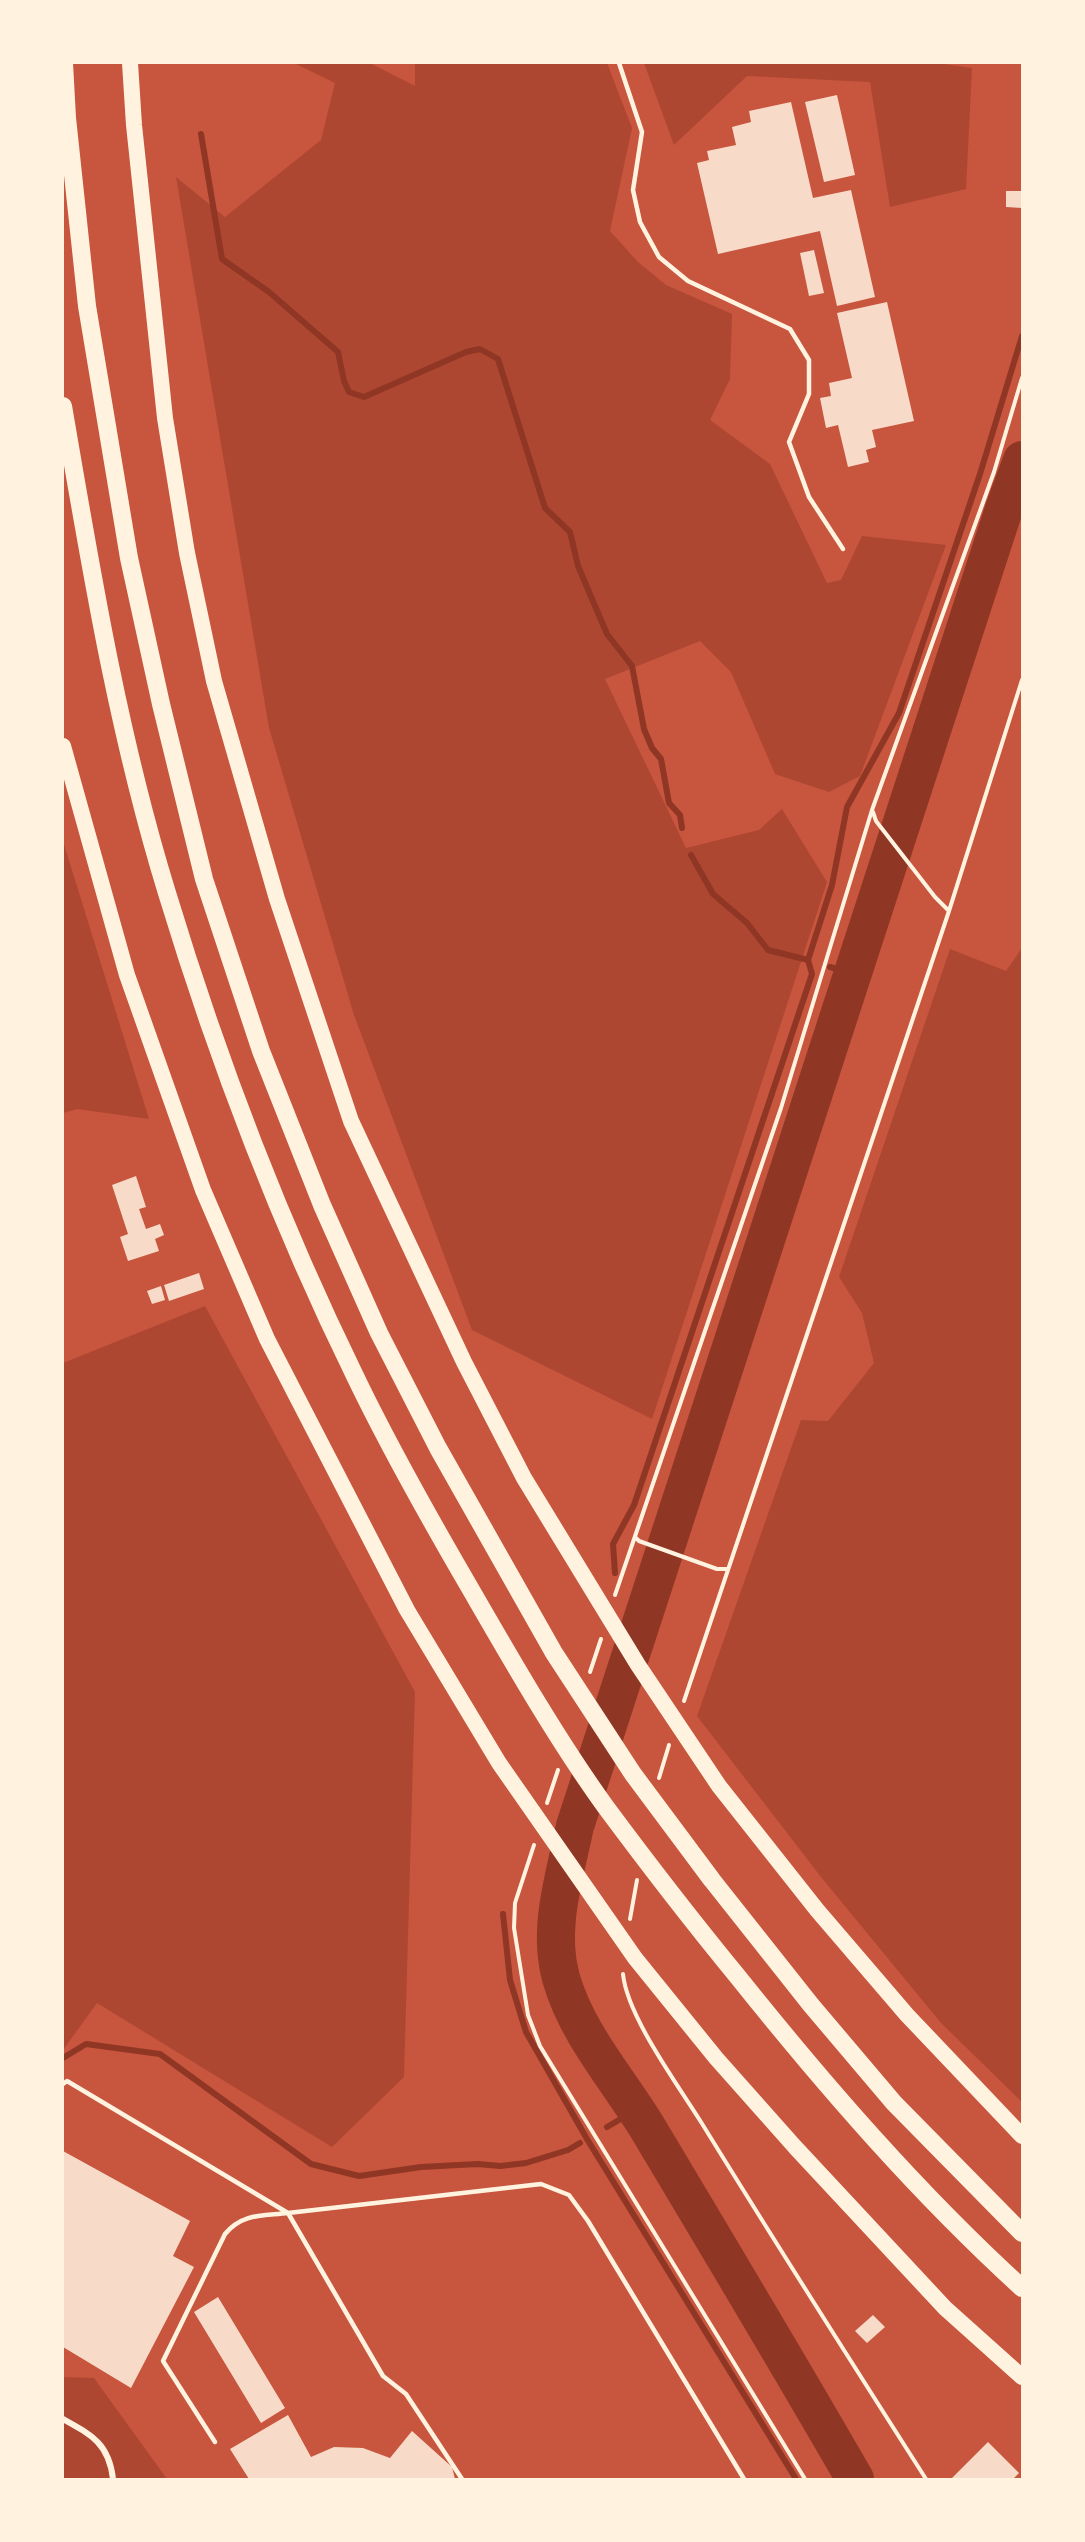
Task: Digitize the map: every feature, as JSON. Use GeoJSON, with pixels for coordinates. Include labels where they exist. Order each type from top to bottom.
{"type":"FeatureCollection","features":[{"type":"Feature","properties":{"kind":"highway"},"geometry":{"type":"LineString","coordinates":[[64,63],[67,118],[87,306],[129,558],[161,704],[204,879],[261,1051],[322,1205],[379,1333],[438,1448],[554,1653],[633,1774],[712,1880],[894,2103],[1022,2233]]}},
{"type":"Feature","properties":{"kind":"highway"},"geometry":{"type":"LineString","coordinates":[[130,63],[134,125],[165,418],[187,553],[214,681],[277,899],[351,1121],[464,1362],[524,1478],[638,1665],[719,1786],[817,1910],[907,2015],[1022,2136]]}},
{"type":"Feature","properties":{"kind":"highway"},"geometry":{"type":"LineString","coordinates":[[63,406],[91,569],[120,714],[165,890],[223,1064],[284,1221],[354,1376],[426,1514],[523,1679],[590,1784],[703,1934],[786,2038],[866,2132],[969,2239],[1022,2288]]}},
{"type":"Feature","properties":{"kind":"highway"},"geometry":{"type":"LineString","coordinates":[[63,746],[127,975],[203,1190],[262,1328],[407,1610],[499,1763],[635,1958],[716,2058],[795,2147],[945,2308],[1022,2377]]}},
{"type":"Feature","properties":{"kind":"street"},"geometry":{"type":"LineString","coordinates":[[63,2419],[93,2436],[108,2454],[113,2479]]}},
{"type":"Feature","properties":{"kind":"lane"},"geometry":{"type":"LineString","coordinates":[[619,63],[642,132],[633,190],[640,222],[659,257],[688,281],[790,329],[809,360],[809,394],[789,442],[808,497],[843,549]]}},
{"type":"Feature","properties":{"kind":"lane"},"geometry":{"type":"LineString","coordinates":[[63,2084],[67,2081],[288,2213],[383,2376],[406,2394],[462,2479]]}},
{"type":"Feature","properties":{"kind":"lane"},"geometry":{"type":"LineString","coordinates":[[215,2442],[163,2361],[225,2234],[234,2223],[248,2218],[542,2184],[569,2195],[588,2221],[744,2479]]}},
{"type":"Feature","properties":{"kind":"path"},"geometry":{"type":"LineString","coordinates":[[613,1602],[781,1108],[872,810],[994,472],[1022,378]]}},
{"type":"Feature","properties":{"kind":"path"},"geometry":{"type":"LineString","coordinates":[[634,1537],[639,1541],[717,1569],[728,1569],[949,911],[1022,680]]}},
{"type":"Feature","properties":{"kind":"path"},"geometry":{"type":"LineString","coordinates":[[872,810],[876,821],[935,897],[949,911]]}},
{"type":"Feature","properties":{"kind":"path"},"geometry":{"type":"LineString","coordinates":[[588,1677],[603,1634]]}},
{"type":"Feature","properties":{"kind":"path"},"geometry":{"type":"LineString","coordinates":[[545,1811],[560,1765]]}},
{"type":"Feature","properties":{"kind":"path"},"geometry":{"type":"LineString","coordinates":[[538,1833],[515,1903],[514,1928],[528,2015],[540,2046],[805,2479]]}},
{"type":"Feature","properties":{"kind":"shaded area"},"geometry":{"type":"Polygon","coordinates":[[[294,63],[370,63],[415,86],[415,63],[607,63],[632,128],[610,231],[638,262],[666,285],[732,314],[730,379],[710,420],[770,464],[827,583],[841,580],[862,536],[946,545],[860,776],[829,792],[775,774],[731,672],[700,641],[605,679],[686,848],[759,830],[782,809],[827,882],[652,1419],[472,1330],[354,1015],[269,728],[176,177],[225,217],[321,140],[335,83],[294,63]]]}},
{"type":"Feature","properties":{"kind":"shaded area"},"geometry":{"type":"Polygon","coordinates":[[[644,63],[937,63],[972,68],[966,189],[890,207],[870,82],[747,76],[674,145],[644,63]]]}},
{"type":"Feature","properties":{"kind":"shaded area"},"geometry":{"type":"Polygon","coordinates":[[[63,841],[149,1119],[77,1109],[63,1113],[63,841]]]}},
{"type":"Feature","properties":{"kind":"shaded area"},"geometry":{"type":"Polygon","coordinates":[[[1022,948],[1022,2102],[941,2023],[821,1877],[697,1716],[801,1420],[828,1421],[874,1363],[862,1313],[839,1277],[950,949],[1006,971],[1022,948]]]}},
{"type":"Feature","properties":{"kind":"shaded area"},"geometry":{"type":"Polygon","coordinates":[[[205,1306],[415,1692],[404,2077],[332,2147],[97,2003],[63,2050],[63,1363],[205,1306]]]}},
{"type":"Feature","properties":{"kind":"shaded area"},"geometry":{"type":"Polygon","coordinates":[[[63,2377],[94,2378],[167,2479],[63,2479],[63,2377]]]}},
{"type":"Feature","properties":{"kind":"building"},"geometry":{"type":"Polygon","coordinates":[[[837,95],[855,175],[824,182],[805,102],[837,95]]]}},
{"type":"Feature","properties":{"kind":"building"},"geometry":{"type":"Polygon","coordinates":[[[791,102],[813,198],[851,190],[875,297],[837,306],[820,231],[718,254],[697,163],[709,160],[707,151],[736,145],[732,127],[751,122],[749,111],[791,102]]]}},
{"type":"Feature","properties":{"kind":"building"},"geometry":{"type":"Polygon","coordinates":[[[1006,191],[1022,191],[1022,208],[1006,207],[1006,191]]]}},
{"type":"Feature","properties":{"kind":"building"},"geometry":{"type":"Polygon","coordinates":[[[814,250],[824,293],[809,296],[800,253],[814,250]]]}},
{"type":"Feature","properties":{"kind":"building"},"geometry":{"type":"Polygon","coordinates":[[[887,302],[914,421],[872,430],[876,447],[866,450],[869,462],[848,467],[838,425],[826,428],[820,398],[831,396],[829,383],[852,378],[837,313],[887,302]]]}},
{"type":"Feature","properties":{"kind":"building"},"geometry":{"type":"Polygon","coordinates":[[[136,1176],[146,1207],[139,1209],[146,1229],[160,1224],[164,1235],[155,1239],[159,1251],[128,1261],[120,1237],[128,1234],[112,1185],[136,1176]]]}},
{"type":"Feature","properties":{"kind":"building"},"geometry":{"type":"Polygon","coordinates":[[[199,1273],[204,1289],[169,1301],[164,1285],[199,1273]]]}},
{"type":"Feature","properties":{"kind":"building"},"geometry":{"type":"Polygon","coordinates":[[[161,1286],[165,1300],[152,1304],[147,1291],[161,1286]]]}},
{"type":"Feature","properties":{"kind":"building"},"geometry":{"type":"Polygon","coordinates":[[[63,2151],[190,2221],[173,2256],[194,2267],[131,2388],[63,2347],[63,2151]]]}},
{"type":"Feature","properties":{"kind":"building"},"geometry":{"type":"Polygon","coordinates":[[[218,2297],[285,2408],[261,2423],[194,2312],[218,2297]]]}},
{"type":"Feature","properties":{"kind":"building"},"geometry":{"type":"Polygon","coordinates":[[[873,2315],[885,2327],[867,2343],[855,2331],[873,2315]]]}},
{"type":"Feature","properties":{"kind":"building"},"geometry":{"type":"Polygon","coordinates":[[[288,2415],[311,2457],[334,2447],[363,2448],[390,2458],[412,2431],[452,2467],[455,2479],[249,2479],[230,2449],[288,2415]]]}},
{"type":"Feature","properties":{"kind":"building"},"geometry":{"type":"Polygon","coordinates":[[[988,2442],[1019,2473],[1013,2479],[951,2479],[988,2442]]]}},
{"type":"Feature","properties":{"kind":"waterway"},"geometry":{"type":"LineString","coordinates":[[201,134],[222,259],[269,292],[338,352],[344,381],[349,392],[364,397],[466,352],[480,349],[498,359],[545,508],[570,532],[578,566],[607,634],[632,666],[644,729],[652,748],[661,759],[669,803],[680,815],[682,828]]}},
{"type":"Feature","properties":{"kind":"waterway"},"geometry":{"type":"LineString","coordinates":[[615,1573],[613,1544],[634,1505],[812,974],[808,960],[832,885],[847,807],[899,713],[980,474],[1022,336]]}},
{"type":"Feature","properties":{"kind":"waterway"},"geometry":{"type":"LineString","coordinates":[[855,2479],[647,2127],[587,2037],[561,1978],[557,1959],[557,1921],[562,1882],[575,1826],[1005,506],[1022,460]]}},
{"type":"Feature","properties":{"kind":"waterway"},"geometry":{"type":"LineString","coordinates":[[691,855],[713,894],[747,923],[768,950],[808,960]]}},
{"type":"Feature","properties":{"kind":"waterway"},"geometry":{"type":"LineString","coordinates":[[830,967],[852,973]]}},
{"type":"Feature","properties":{"kind":"waterway"},"geometry":{"type":"LineString","coordinates":[[503,1914],[510,1980],[526,2032],[587,2139],[796,2479]]}},
{"type":"Feature","properties":{"kind":"waterway"},"geometry":{"type":"LineString","coordinates":[[63,2058],[86,2044],[160,2054],[311,2164],[359,2176],[421,2167],[478,2164],[500,2166],[526,2163],[568,2150],[580,2143]]}},
{"type":"Feature","properties":{"kind":"waterway"},"geometry":{"type":"LineString","coordinates":[[607,2127],[636,2110]]}}]}
